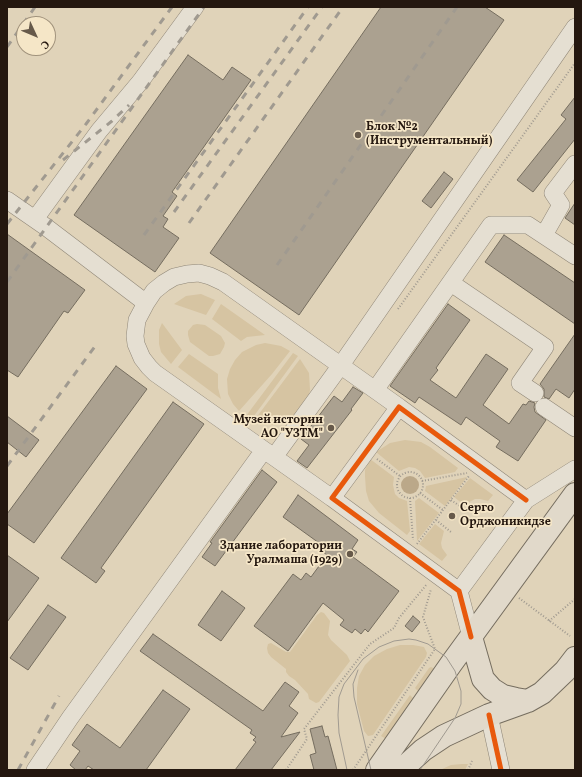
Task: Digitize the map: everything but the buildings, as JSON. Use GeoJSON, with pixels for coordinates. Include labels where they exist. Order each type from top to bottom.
{"type":"FeatureCollection","features":[{"type":"Feature","properties":{"kind":"main road"},"geometry":{"type":"LineString","coordinates":[[377,770],[470,637],[575,494]]}},
{"type":"Feature","properties":{"kind":"main road"},"geometry":{"type":"LineString","coordinates":[[470,637],[483,680],[489,715]]}},
{"type":"Feature","properties":{"kind":"main road"},"geometry":{"type":"LineString","coordinates":[[401,770],[423,750],[438,740],[489,715],[528,701],[542,693],[575,658]]}},
{"type":"Feature","properties":{"kind":"main road"},"geometry":{"type":"LineString","coordinates":[[483,680],[492,689],[503,696],[516,700],[528,701]]}},
{"type":"Feature","properties":{"kind":"street"},"geometry":{"type":"LineString","coordinates":[[35,219],[99,131],[140,82],[195,7]]}},
{"type":"Feature","properties":{"kind":"street"},"geometry":{"type":"LineString","coordinates":[[35,770],[70,718],[269,453],[341,365],[575,27]]}},
{"type":"Feature","properties":{"kind":"street"},"geometry":{"type":"LineString","coordinates":[[544,235],[561,205],[553,193],[575,164]]}},
{"type":"Feature","properties":{"kind":"street"},"geometry":{"type":"LineString","coordinates":[[7,200],[35,219],[146,303]]}},
{"type":"Feature","properties":{"kind":"street"},"geometry":{"type":"LineString","coordinates":[[375,390],[491,225],[528,225],[575,256]]}},
{"type":"Feature","properties":{"kind":"street"},"geometry":{"type":"LineString","coordinates":[[470,637],[459,592],[332,498],[156,373],[142,358],[136,344],[135,328],[137,320],[154,291],[174,277],[187,274],[199,274],[210,276],[223,282],[341,365],[526,500]]}},
{"type":"Feature","properties":{"kind":"street"},"geometry":{"type":"LineString","coordinates":[[451,283],[545,347],[520,383],[534,393]]}},
{"type":"Feature","properties":{"kind":"street"},"geometry":{"type":"LineString","coordinates":[[332,498],[399,407]]}},
{"type":"Feature","properties":{"kind":"street"},"geometry":{"type":"LineString","coordinates":[[544,407],[575,428]]}},
{"type":"Feature","properties":{"kind":"street"},"geometry":{"type":"LineString","coordinates":[[459,592],[526,500],[575,470]]}},
{"type":"Feature","properties":{"kind":"street"},"geometry":{"type":"LineString","coordinates":[[489,715],[501,770]]}},
{"type":"Feature","properties":{"kind":"path"},"geometry":{"type":"LineString","coordinates":[[398,309],[575,63]]}},
{"type":"Feature","properties":{"kind":"path"},"geometry":{"type":"LineString","coordinates":[[376,458],[400,476]]}},
{"type":"Feature","properties":{"kind":"path"},"geometry":{"type":"LineString","coordinates":[[407,472],[418,475],[422,482],[422,489],[420,493],[410,498],[403,496],[398,490],[397,483],[400,476],[407,472]]}},
{"type":"Feature","properties":{"kind":"path"},"geometry":{"type":"LineString","coordinates":[[410,498],[415,544],[436,520],[470,473],[422,482]]}},
{"type":"Feature","properties":{"kind":"path"},"geometry":{"type":"LineString","coordinates":[[420,493],[443,510]]}},
{"type":"Feature","properties":{"kind":"path"},"geometry":{"type":"LineString","coordinates":[[451,500],[467,511]]}},
{"type":"Feature","properties":{"kind":"path"},"geometry":{"type":"LineString","coordinates":[[436,520],[451,532]]}},
{"type":"Feature","properties":{"kind":"path"},"geometry":{"type":"LineString","coordinates":[[286,770],[307,739],[304,729],[370,644],[394,628],[398,618],[435,574]]}},
{"type":"Feature","properties":{"kind":"path"},"geometry":{"type":"LineString","coordinates":[[353,770],[435,649],[423,616],[435,574]]}},
{"type":"Feature","properties":{"kind":"path"},"geometry":{"type":"LineString","coordinates":[[519,598],[570,636]]}},
{"type":"Feature","properties":{"kind":"path"},"geometry":{"type":"LineString","coordinates":[[549,620],[575,599]]}},
{"type":"Feature","properties":{"kind":"path"},"geometry":{"type":"LineString","coordinates":[[468,770],[472,761]]}},
{"type":"Feature","properties":{"kind":"shaded area"},"geometry":{"type":"Polygon","coordinates":[[[201,294],[215,300],[206,315],[174,304],[186,296],[201,294]]]}},
{"type":"Feature","properties":{"kind":"shaded area"},"geometry":{"type":"Polygon","coordinates":[[[221,304],[265,335],[247,337],[241,341],[212,319],[221,304]]]}},
{"type":"Feature","properties":{"kind":"shaded area"},"geometry":{"type":"Polygon","coordinates":[[[162,323],[182,350],[171,364],[161,352],[159,344],[159,330],[162,323]]]}},
{"type":"Feature","properties":{"kind":"shaded area"},"geometry":{"type":"Polygon","coordinates":[[[193,325],[205,325],[221,336],[225,343],[220,354],[209,356],[190,342],[188,331],[193,325]]]}},
{"type":"Feature","properties":{"kind":"shaded area"},"geometry":{"type":"Polygon","coordinates":[[[265,343],[281,346],[290,351],[239,411],[233,404],[228,394],[227,379],[230,369],[242,352],[256,345],[265,343]]]}},
{"type":"Feature","properties":{"kind":"shaded area"},"geometry":{"type":"Polygon","coordinates":[[[293,353],[298,356],[251,420],[246,416],[293,353]]]}},
{"type":"Feature","properties":{"kind":"shaded area"},"geometry":{"type":"Polygon","coordinates":[[[189,354],[218,374],[218,388],[221,399],[178,367],[189,354]]]}},
{"type":"Feature","properties":{"kind":"shaded area"},"geometry":{"type":"Polygon","coordinates":[[[300,359],[309,373],[310,390],[308,398],[294,418],[278,425],[261,425],[253,422],[300,359]]]}},
{"type":"Feature","properties":{"kind":"shaded area"},"geometry":{"type":"Polygon","coordinates":[[[405,440],[421,442],[458,468],[455,472],[425,478],[420,471],[415,468],[409,467],[399,471],[376,452],[390,443],[405,440]]]}},
{"type":"Feature","properties":{"kind":"shaded area"},"geometry":{"type":"Polygon","coordinates":[[[370,459],[394,477],[393,485],[395,494],[399,498],[407,501],[410,531],[407,535],[379,513],[369,501],[366,491],[365,470],[370,459]]]}},
{"type":"Feature","properties":{"kind":"shaded area"},"geometry":{"type":"Polygon","coordinates":[[[410,476],[416,479],[419,485],[416,491],[410,494],[404,491],[401,485],[404,479],[410,476]]]}},
{"type":"Feature","properties":{"kind":"shaded area"},"geometry":{"type":"Polygon","coordinates":[[[467,477],[445,506],[425,491],[426,486],[467,477]]]}},
{"type":"Feature","properties":{"kind":"shaded area"},"geometry":{"type":"Polygon","coordinates":[[[470,478],[493,495],[488,501],[475,499],[464,505],[454,497],[470,478]]]}},
{"type":"Feature","properties":{"kind":"shaded area"},"geometry":{"type":"Polygon","coordinates":[[[419,498],[439,513],[417,541],[415,501],[419,498]]]}},
{"type":"Feature","properties":{"kind":"shaded area"},"geometry":{"type":"Polygon","coordinates":[[[435,524],[444,531],[441,543],[442,548],[447,555],[442,561],[419,544],[435,524]]]}},
{"type":"Feature","properties":{"kind":"shaded area"},"geometry":{"type":"Polygon","coordinates":[[[321,612],[324,613],[330,621],[328,635],[331,640],[347,655],[350,661],[319,702],[316,703],[309,699],[308,694],[295,680],[289,676],[286,669],[271,657],[267,648],[268,644],[271,643],[286,652],[290,652],[317,615],[321,612]]]}},
{"type":"Feature","properties":{"kind":"shaded area"},"geometry":{"type":"Polygon","coordinates":[[[400,645],[424,647],[427,653],[426,657],[373,735],[368,736],[364,731],[357,704],[359,676],[365,665],[374,656],[387,649],[400,645]]]}},
{"type":"Feature","properties":{"kind":"shaded area"},"geometry":{"type":"Polygon","coordinates":[[[431,667],[435,669],[420,693],[415,688],[431,667]]]}},
{"type":"Feature","properties":{"kind":"shaded area"},"geometry":{"type":"Polygon","coordinates":[[[410,695],[415,700],[388,740],[381,736],[410,695]]]}},
{"type":"Feature","properties":{"kind":"shaded area"},"geometry":{"type":"Polygon","coordinates":[[[468,764],[465,770],[440,770],[451,765],[468,764]]]}},
{"type":"Feature","properties":{"kind":"tram line"},"geometry":{"type":"LineString","coordinates":[[347,770],[339,733],[338,715],[339,697],[344,684],[363,659],[379,647],[394,641],[409,639],[428,644],[446,657],[455,671],[461,691],[461,704],[455,718],[420,770]]}},
{"type":"Feature","properties":{"kind":"tram line"},"geometry":{"type":"LineString","coordinates":[[358,670],[353,684],[354,697],[371,770]]}},
{"type":"Feature","properties":{"kind":"railway"},"geometry":{"type":"LineString","coordinates":[[7,47],[35,7]]}},
{"type":"Feature","properties":{"kind":"railway"},"geometry":{"type":"LineString","coordinates":[[7,224],[86,124],[172,7]]}},
{"type":"Feature","properties":{"kind":"railway"},"geometry":{"type":"LineString","coordinates":[[7,282],[204,7]]}},
{"type":"Feature","properties":{"kind":"railway"},"geometry":{"type":"LineString","coordinates":[[144,235],[308,7]]}},
{"type":"Feature","properties":{"kind":"railway"},"geometry":{"type":"LineString","coordinates":[[174,212],[322,7]]}},
{"type":"Feature","properties":{"kind":"railway"},"geometry":{"type":"LineString","coordinates":[[189,223],[343,7]]}},
{"type":"Feature","properties":{"kind":"railway"},"geometry":{"type":"LineString","coordinates":[[277,265],[457,7]]}},
{"type":"Feature","properties":{"kind":"railway"},"geometry":{"type":"LineString","coordinates":[[63,160],[112,121],[129,105]]}},
{"type":"Feature","properties":{"kind":"railway"},"geometry":{"type":"LineString","coordinates":[[7,466],[96,345]]}},
{"type":"Feature","properties":{"kind":"railway"},"geometry":{"type":"LineString","coordinates":[[18,770],[59,696]]}},
{"type":"Feature","properties":{"kind":"cycle path"},"geometry":{"type":"LineString","coordinates":[[471,637],[459,591],[332,498],[399,407],[526,500]]}},
{"type":"Feature","properties":{"kind":"cycle path"},"geometry":{"type":"LineString","coordinates":[[489,715],[501,770]]}},
{"type":"Feature","properties":{"kind":"place","name":"Блок №2 (Инструментальный)"},"geometry":{"type":"Point","coordinates":[358,135]}},
{"type":"Feature","properties":{"kind":"place","name":"Музей истории АО \"УЗТМ\""},"geometry":{"type":"Point","coordinates":[331,428]}},
{"type":"Feature","properties":{"kind":"place","name":"Серго Орджоникидзе"},"geometry":{"type":"Point","coordinates":[452,516]}},
{"type":"Feature","properties":{"kind":"place","name":"Здание лаборатории Уралмаша (1929)"},"geometry":{"type":"Point","coordinates":[350,554]}}]}
